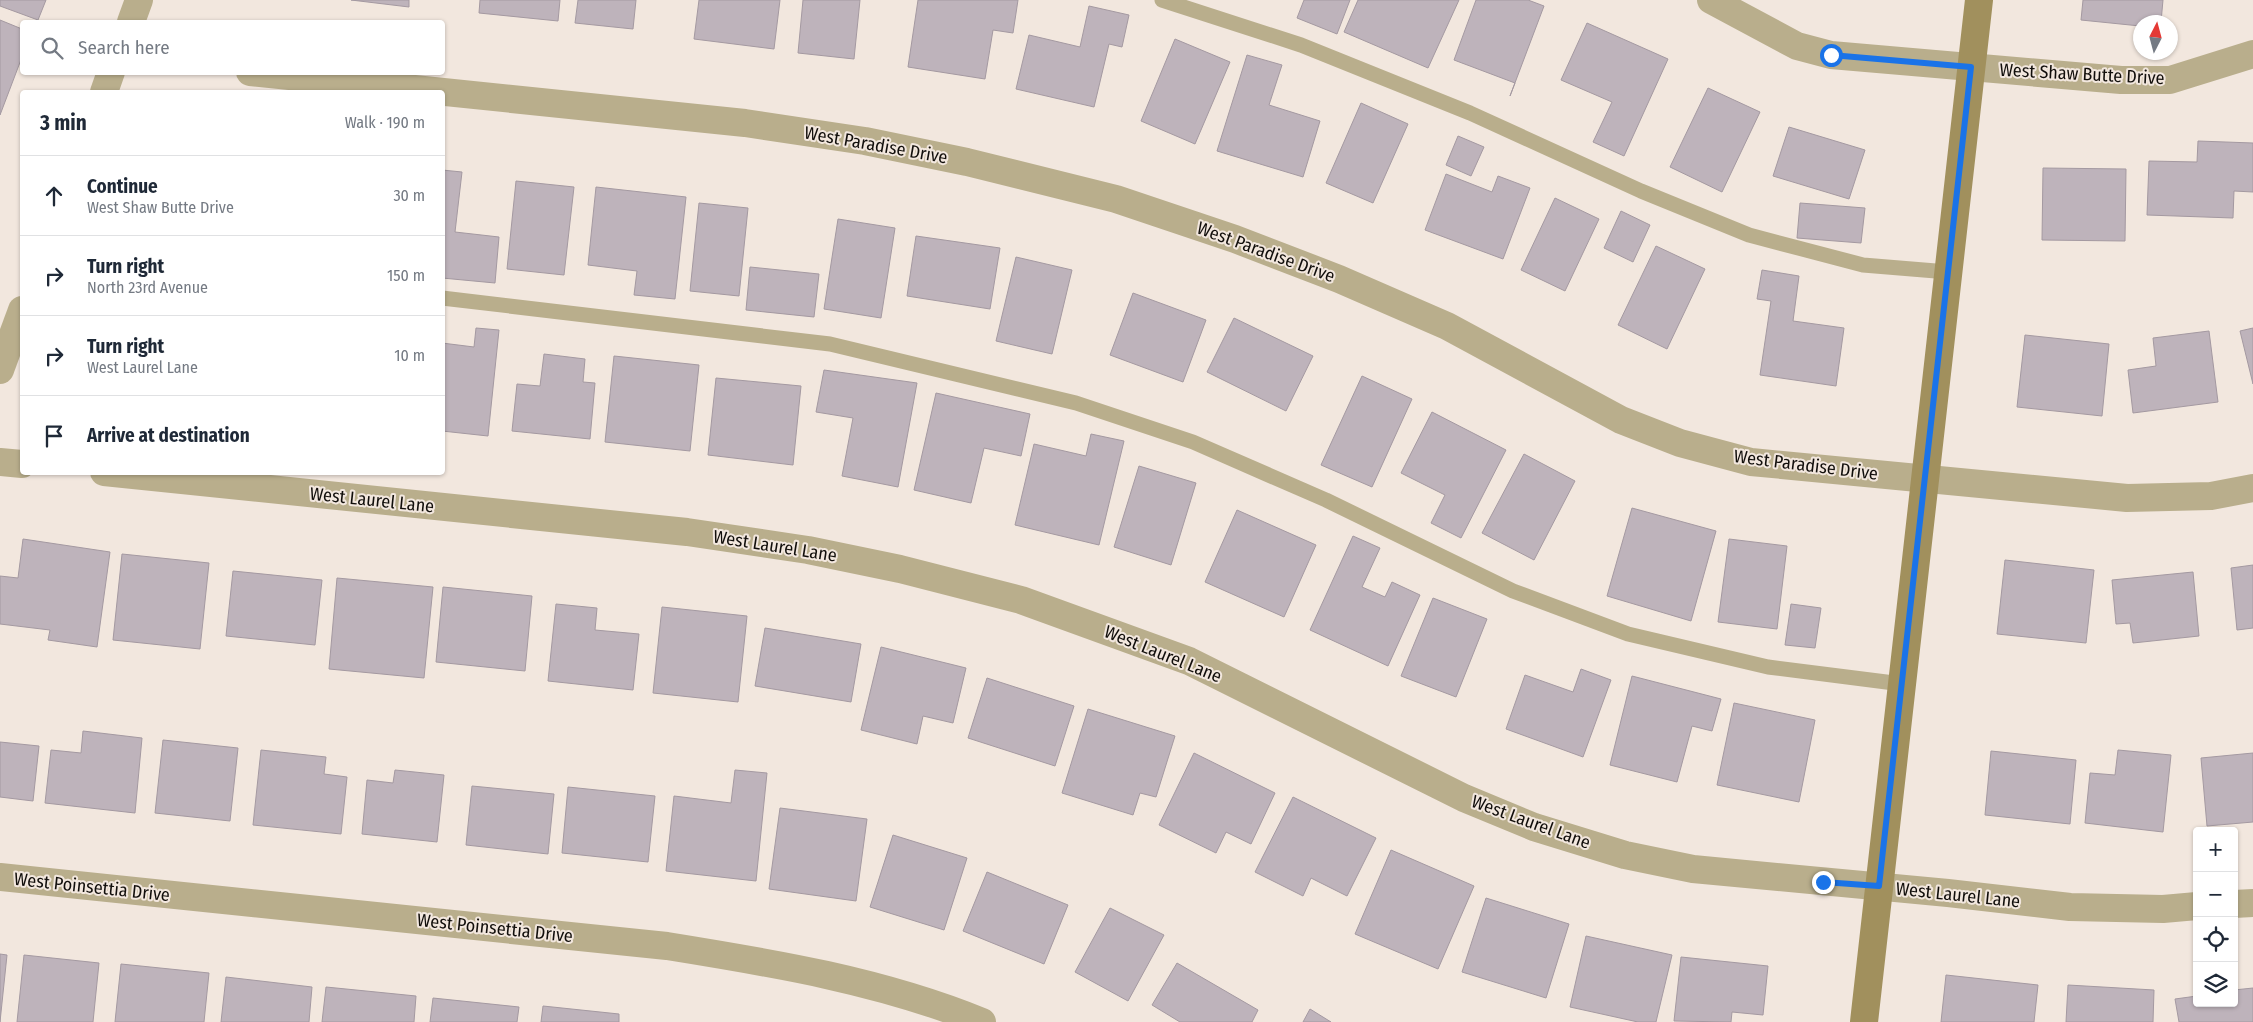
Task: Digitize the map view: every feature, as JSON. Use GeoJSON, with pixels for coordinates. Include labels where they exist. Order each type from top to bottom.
{"type":"FeatureCollection","features":[{"type":"Feature","properties":{"kind":"street"},"geometry":{"type":"LineString","coordinates":[[132,20],[139,0]]}},
{"type":"Feature","properties":{"kind":"street","name":"West Shaw Butte Drive"},"geometry":{"type":"LineString","coordinates":[[1711,0],[1738,7],[1797,46],[1831,55],[2120,80],[2170,80],[2253,54]]}},
{"type":"Feature","properties":{"kind":"street"},"geometry":{"type":"LineString","coordinates":[[1864,1022],[1979,0]]}},
{"type":"Feature","properties":{"kind":"street"},"geometry":{"type":"LineString","coordinates":[[105,90],[111,75]]}},
{"type":"Feature","properties":{"kind":"street","name":"West Paradise Drive"},"geometry":{"type":"LineString","coordinates":[[279,75],[425,90]]}},
{"type":"Feature","properties":{"kind":"street","name":"West Paradise Drive"},"geometry":{"type":"LineString","coordinates":[[445,92],[745,123],[865,141],[977,165],[1116,199],[1235,239],[1339,279],[1447,326],[1621,420],[1680,443],[1751,462],[2127,498],[2211,496],[2253,488]]}},
{"type":"Feature","properties":{"kind":"street"},"geometry":{"type":"LineString","coordinates":[[0,370],[20,315]]}},
{"type":"Feature","properties":{"kind":"street"},"geometry":{"type":"LineString","coordinates":[[0,462],[20,464]]}},
{"type":"Feature","properties":{"kind":"street","name":"West Laurel Lane"},"geometry":{"type":"LineString","coordinates":[[133,475],[687,532],[808,550],[900,569],[1021,600],[1189,661],[1464,798],[1534,827],[1625,854],[1693,869],[1879,886],[2070,907],[2163,909],[2193,906]]}},
{"type":"Feature","properties":{"kind":"street","name":"West Poinsettia Drive"},"geometry":{"type":"LineString","coordinates":[[0,877],[667,946],[764,961],[852,980],[982,1022]]}},
{"type":"Feature","properties":{"kind":"street"},"geometry":{"type":"LineString","coordinates":[[2238,904],[2253,903]]}},
{"type":"Feature","properties":{"kind":"lane"},"geometry":{"type":"LineString","coordinates":[[1162,0],[1310,49],[1470,113],[1640,190],[1749,235],[1863,265],[1948,272]]}},
{"type":"Feature","properties":{"kind":"lane"},"geometry":{"type":"LineString","coordinates":[[445,298],[830,344],[1076,403],[1193,442],[1326,500],[1513,591],[1628,634],[1768,667],[1902,684]]}},
{"type":"Feature","properties":{"kind":"building"},"geometry":{"type":"Polygon","coordinates":[[[0,0],[46,0],[38,20],[0,6],[0,0]]]}},
{"type":"Feature","properties":{"kind":"building"},"geometry":{"type":"Polygon","coordinates":[[[351,0],[409,0],[409,7],[351,0]]]}},
{"type":"Feature","properties":{"kind":"building"},"geometry":{"type":"Polygon","coordinates":[[[480,0],[560,0],[558,21],[479,13],[480,0]]]}},
{"type":"Feature","properties":{"kind":"building"},"geometry":{"type":"Polygon","coordinates":[[[578,0],[636,0],[633,29],[575,23],[578,0]]]}},
{"type":"Feature","properties":{"kind":"building"},"geometry":{"type":"Polygon","coordinates":[[[699,0],[780,0],[774,49],[694,39],[699,0]]]}},
{"type":"Feature","properties":{"kind":"building"},"geometry":{"type":"Polygon","coordinates":[[[803,0],[860,0],[854,59],[798,53],[803,0]]]}},
{"type":"Feature","properties":{"kind":"building"},"geometry":{"type":"Polygon","coordinates":[[[918,0],[1018,0],[1013,33],[993,30],[985,79],[908,67],[918,0]]]}},
{"type":"Feature","properties":{"kind":"building"},"geometry":{"type":"Polygon","coordinates":[[[1304,0],[1350,0],[1337,34],[1297,18],[1304,0]]]}},
{"type":"Feature","properties":{"kind":"building"},"geometry":{"type":"Polygon","coordinates":[[[1358,0],[1459,0],[1428,68],[1344,32],[1358,0]]]}},
{"type":"Feature","properties":{"kind":"building"},"geometry":{"type":"Polygon","coordinates":[[[1476,0],[1528,0],[1544,6],[1515,83],[1454,60],[1476,0]]]}},
{"type":"Feature","properties":{"kind":"building"},"geometry":{"type":"Polygon","coordinates":[[[2083,0],[2163,0],[2162,15],[2133,15],[2133,25],[2081,20],[2083,0]]]}},
{"type":"Feature","properties":{"kind":"building"},"geometry":{"type":"Polygon","coordinates":[[[1089,6],[1129,15],[1122,47],[1109,44],[1094,107],[1016,89],[1029,35],[1080,47],[1089,6]]]}},
{"type":"Feature","properties":{"kind":"building"},"geometry":{"type":"Polygon","coordinates":[[[0,20],[20,28],[20,62],[0,115],[0,20]]]}},
{"type":"Feature","properties":{"kind":"building"},"geometry":{"type":"Polygon","coordinates":[[[1587,23],[1668,59],[1624,156],[1593,142],[1612,102],[1561,80],[1587,23]]]}},
{"type":"Feature","properties":{"kind":"building"},"geometry":{"type":"Polygon","coordinates":[[[1175,39],[1230,62],[1195,144],[1141,121],[1175,39]]]}},
{"type":"Feature","properties":{"kind":"building"},"geometry":{"type":"Polygon","coordinates":[[[1247,55],[1282,65],[1269,105],[1320,121],[1303,177],[1217,151],[1247,55]]]}},
{"type":"Feature","properties":{"kind":"building"},"geometry":{"type":"Polygon","coordinates":[[[1708,88],[1760,112],[1722,192],[1670,167],[1708,88]]]}},
{"type":"Feature","properties":{"kind":"building"},"geometry":{"type":"Polygon","coordinates":[[[1361,103],[1408,124],[1373,203],[1326,183],[1361,103]]]}},
{"type":"Feature","properties":{"kind":"building"},"geometry":{"type":"Polygon","coordinates":[[[1789,127],[1865,150],[1849,199],[1773,176],[1789,127]]]}},
{"type":"Feature","properties":{"kind":"building"},"geometry":{"type":"Polygon","coordinates":[[[1458,136],[1484,147],[1471,176],[1446,165],[1458,136]]]}},
{"type":"Feature","properties":{"kind":"building"},"geometry":{"type":"Polygon","coordinates":[[[2198,141],[2253,143],[2253,192],[2234,191],[2233,218],[2147,215],[2149,161],[2197,162],[2198,141]]]}},
{"type":"Feature","properties":{"kind":"building"},"geometry":{"type":"Polygon","coordinates":[[[2043,168],[2126,169],[2125,241],[2042,240],[2043,168]]]}},
{"type":"Feature","properties":{"kind":"building"},"geometry":{"type":"Polygon","coordinates":[[[445,170],[462,172],[455,232],[499,237],[495,283],[445,278],[445,170]]]}},
{"type":"Feature","properties":{"kind":"building"},"geometry":{"type":"Polygon","coordinates":[[[1446,174],[1492,192],[1498,176],[1530,188],[1503,259],[1425,230],[1446,174]]]}},
{"type":"Feature","properties":{"kind":"building"},"geometry":{"type":"Polygon","coordinates":[[[516,181],[574,187],[564,275],[507,269],[516,181]]]}},
{"type":"Feature","properties":{"kind":"building"},"geometry":{"type":"Polygon","coordinates":[[[596,187],[686,197],[675,299],[634,295],[637,271],[588,265],[596,187]]]}},
{"type":"Feature","properties":{"kind":"building"},"geometry":{"type":"Polygon","coordinates":[[[1555,198],[1599,219],[1565,291],[1521,270],[1555,198]]]}},
{"type":"Feature","properties":{"kind":"building"},"geometry":{"type":"Polygon","coordinates":[[[699,203],[748,208],[739,296],[690,291],[699,203]]]}},
{"type":"Feature","properties":{"kind":"building"},"geometry":{"type":"Polygon","coordinates":[[[1800,203],[1865,208],[1861,243],[1797,238],[1800,203]]]}},
{"type":"Feature","properties":{"kind":"building"},"geometry":{"type":"Polygon","coordinates":[[[1621,211],[1650,225],[1633,262],[1604,248],[1621,211]]]}},
{"type":"Feature","properties":{"kind":"building"},"geometry":{"type":"Polygon","coordinates":[[[838,219],[895,228],[881,318],[824,309],[838,219]]]}},
{"type":"Feature","properties":{"kind":"building"},"geometry":{"type":"Polygon","coordinates":[[[916,236],[1000,248],[990,309],[907,296],[916,236]]]}},
{"type":"Feature","properties":{"kind":"building"},"geometry":{"type":"Polygon","coordinates":[[[1656,246],[1705,269],[1667,349],[1618,325],[1656,246]]]}},
{"type":"Feature","properties":{"kind":"building"},"geometry":{"type":"Polygon","coordinates":[[[1016,257],[1072,270],[1052,354],[996,341],[1016,257]]]}},
{"type":"Feature","properties":{"kind":"building"},"geometry":{"type":"Polygon","coordinates":[[[750,267],[819,274],[814,317],[746,310],[750,267]]]}},
{"type":"Feature","properties":{"kind":"building"},"geometry":{"type":"Polygon","coordinates":[[[1762,270],[1799,276],[1793,321],[1844,328],[1836,386],[1760,375],[1771,301],[1757,299],[1762,270]]]}},
{"type":"Feature","properties":{"kind":"building"},"geometry":{"type":"Polygon","coordinates":[[[1133,293],[1206,320],[1183,382],[1110,355],[1133,293]]]}},
{"type":"Feature","properties":{"kind":"building"},"geometry":{"type":"Polygon","coordinates":[[[1234,318],[1313,356],[1286,411],[1207,372],[1234,318]]]}},
{"type":"Feature","properties":{"kind":"building"},"geometry":{"type":"Polygon","coordinates":[[[476,328],[499,330],[488,436],[445,431],[445,343],[474,347],[476,328]]]}},
{"type":"Feature","properties":{"kind":"building"},"geometry":{"type":"Polygon","coordinates":[[[2253,328],[2253,384],[2240,331],[2253,328]]]}},
{"type":"Feature","properties":{"kind":"building"},"geometry":{"type":"Polygon","coordinates":[[[2209,331],[2218,402],[2133,413],[2128,370],[2156,366],[2153,338],[2209,331]]]}},
{"type":"Feature","properties":{"kind":"building"},"geometry":{"type":"Polygon","coordinates":[[[2025,335],[2109,344],[2102,416],[2017,407],[2025,335]]]}},
{"type":"Feature","properties":{"kind":"building"},"geometry":{"type":"Polygon","coordinates":[[[544,354],[585,359],[583,382],[595,383],[590,439],[512,431],[517,384],[540,386],[544,354]]]}},
{"type":"Feature","properties":{"kind":"building"},"geometry":{"type":"Polygon","coordinates":[[[614,356],[699,365],[690,451],[605,442],[614,356]]]}},
{"type":"Feature","properties":{"kind":"building"},"geometry":{"type":"Polygon","coordinates":[[[824,370],[917,383],[898,487],[842,476],[853,418],[816,412],[824,370]]]}},
{"type":"Feature","properties":{"kind":"building"},"geometry":{"type":"Polygon","coordinates":[[[1362,376],[1412,399],[1372,487],[1321,465],[1362,376]]]}},
{"type":"Feature","properties":{"kind":"building"},"geometry":{"type":"Polygon","coordinates":[[[716,378],[801,386],[793,465],[708,455],[716,378]]]}},
{"type":"Feature","properties":{"kind":"building"},"geometry":{"type":"Polygon","coordinates":[[[936,393],[1030,414],[1021,456],[984,448],[971,503],[914,490],[936,393]]]}},
{"type":"Feature","properties":{"kind":"building"},"geometry":{"type":"Polygon","coordinates":[[[1432,412],[1506,450],[1461,538],[1431,523],[1445,495],[1401,473],[1432,412]]]}},
{"type":"Feature","properties":{"kind":"building"},"geometry":{"type":"Polygon","coordinates":[[[1091,434],[1124,441],[1099,545],[1015,525],[1034,444],[1086,456],[1091,434]]]}},
{"type":"Feature","properties":{"kind":"building"},"geometry":{"type":"Polygon","coordinates":[[[1524,454],[1575,481],[1534,560],[1482,533],[1524,454]]]}},
{"type":"Feature","properties":{"kind":"building"},"geometry":{"type":"Polygon","coordinates":[[[1139,466],[1196,483],[1171,565],[1114,547],[1139,466]]]}},
{"type":"Feature","properties":{"kind":"building"},"geometry":{"type":"Polygon","coordinates":[[[1632,508],[1716,531],[1691,621],[1607,596],[1632,508]]]}},
{"type":"Feature","properties":{"kind":"building"},"geometry":{"type":"Polygon","coordinates":[[[1237,510],[1316,545],[1284,617],[1205,582],[1237,510]]]}},
{"type":"Feature","properties":{"kind":"building"},"geometry":{"type":"Polygon","coordinates":[[[1353,536],[1380,548],[1362,587],[1385,597],[1392,582],[1420,595],[1388,666],[1310,630],[1353,536]]]}},
{"type":"Feature","properties":{"kind":"building"},"geometry":{"type":"Polygon","coordinates":[[[23,539],[110,552],[97,647],[48,640],[50,630],[0,624],[0,576],[18,578],[23,539]]]}},
{"type":"Feature","properties":{"kind":"building"},"geometry":{"type":"Polygon","coordinates":[[[1729,539],[1787,546],[1777,629],[1718,622],[1729,539]]]}},
{"type":"Feature","properties":{"kind":"building"},"geometry":{"type":"Polygon","coordinates":[[[122,554],[209,563],[200,649],[113,640],[122,554]]]}},
{"type":"Feature","properties":{"kind":"building"},"geometry":{"type":"Polygon","coordinates":[[[2005,560],[2094,570],[2086,643],[1997,634],[2005,560]]]}},
{"type":"Feature","properties":{"kind":"building"},"geometry":{"type":"Polygon","coordinates":[[[2253,565],[2253,628],[2237,630],[2231,568],[2253,565]]]}},
{"type":"Feature","properties":{"kind":"building"},"geometry":{"type":"Polygon","coordinates":[[[233,571],[322,580],[315,645],[226,636],[233,571]]]}},
{"type":"Feature","properties":{"kind":"building"},"geometry":{"type":"Polygon","coordinates":[[[2193,572],[2199,636],[2133,643],[2130,623],[2116,624],[2112,580],[2193,572]]]}},
{"type":"Feature","properties":{"kind":"building"},"geometry":{"type":"Polygon","coordinates":[[[337,578],[433,587],[424,678],[329,669],[337,578]]]}},
{"type":"Feature","properties":{"kind":"building"},"geometry":{"type":"Polygon","coordinates":[[[443,587],[532,596],[525,671],[436,662],[443,587]]]}},
{"type":"Feature","properties":{"kind":"building"},"geometry":{"type":"Polygon","coordinates":[[[1433,598],[1487,619],[1456,697],[1401,676],[1433,598]]]}},
{"type":"Feature","properties":{"kind":"building"},"geometry":{"type":"Polygon","coordinates":[[[556,604],[597,608],[595,630],[639,634],[633,690],[548,681],[556,604]]]}},
{"type":"Feature","properties":{"kind":"building"},"geometry":{"type":"Polygon","coordinates":[[[1791,604],[1821,608],[1815,648],[1785,645],[1791,604]]]}},
{"type":"Feature","properties":{"kind":"building"},"geometry":{"type":"Polygon","coordinates":[[[662,607],[747,616],[738,702],[653,693],[662,607]]]}},
{"type":"Feature","properties":{"kind":"building"},"geometry":{"type":"Polygon","coordinates":[[[765,628],[861,644],[851,702],[755,686],[765,628]]]}},
{"type":"Feature","properties":{"kind":"building"},"geometry":{"type":"Polygon","coordinates":[[[881,647],[966,668],[953,723],[923,716],[917,744],[861,730],[881,647]]]}},
{"type":"Feature","properties":{"kind":"building"},"geometry":{"type":"Polygon","coordinates":[[[1581,669],[1611,680],[1583,757],[1506,729],[1525,675],[1573,692],[1581,669]]]}},
{"type":"Feature","properties":{"kind":"building"},"geometry":{"type":"Polygon","coordinates":[[[1632,676],[1721,699],[1712,731],[1692,726],[1677,782],[1610,765],[1632,676]]]}},
{"type":"Feature","properties":{"kind":"building"},"geometry":{"type":"Polygon","coordinates":[[[987,678],[1074,706],[1055,766],[968,738],[987,678]]]}},
{"type":"Feature","properties":{"kind":"building"},"geometry":{"type":"Polygon","coordinates":[[[1734,703],[1815,720],[1799,802],[1717,785],[1734,703]]]}},
{"type":"Feature","properties":{"kind":"building"},"geometry":{"type":"Polygon","coordinates":[[[1088,709],[1175,736],[1156,797],[1140,793],[1133,815],[1062,793],[1088,709]]]}},
{"type":"Feature","properties":{"kind":"building"},"geometry":{"type":"Polygon","coordinates":[[[83,731],[142,738],[135,813],[45,803],[51,750],[81,753],[83,731]]]}},
{"type":"Feature","properties":{"kind":"building"},"geometry":{"type":"Polygon","coordinates":[[[163,740],[238,748],[230,821],[155,813],[163,740]]]}},
{"type":"Feature","properties":{"kind":"building"},"geometry":{"type":"Polygon","coordinates":[[[0,742],[39,746],[33,801],[0,797],[0,742]]]}},
{"type":"Feature","properties":{"kind":"building"},"geometry":{"type":"Polygon","coordinates":[[[261,750],[326,757],[324,774],[347,777],[341,834],[253,825],[261,750]]]}},
{"type":"Feature","properties":{"kind":"building"},"geometry":{"type":"Polygon","coordinates":[[[2118,750],[2171,755],[2163,832],[2085,823],[2090,773],[2115,775],[2118,750]]]}},
{"type":"Feature","properties":{"kind":"building"},"geometry":{"type":"Polygon","coordinates":[[[1991,751],[2076,760],[2070,824],[1985,815],[1991,751]]]}},
{"type":"Feature","properties":{"kind":"building"},"geometry":{"type":"Polygon","coordinates":[[[1194,753],[1275,793],[1251,844],[1226,832],[1216,853],[1159,825],[1194,753]]]}},
{"type":"Feature","properties":{"kind":"building"},"geometry":{"type":"Polygon","coordinates":[[[2253,753],[2253,822],[2207,826],[2201,758],[2253,753]]]}},
{"type":"Feature","properties":{"kind":"building"},"geometry":{"type":"Polygon","coordinates":[[[395,770],[444,775],[437,842],[362,834],[367,780],[393,783],[395,770]]]}},
{"type":"Feature","properties":{"kind":"building"},"geometry":{"type":"Polygon","coordinates":[[[735,770],[767,773],[756,881],[666,871],[674,796],[731,803],[735,770]]]}},
{"type":"Feature","properties":{"kind":"building"},"geometry":{"type":"Polygon","coordinates":[[[472,786],[554,794],[548,854],[466,845],[472,786]]]}},
{"type":"Feature","properties":{"kind":"building"},"geometry":{"type":"Polygon","coordinates":[[[568,787],[655,796],[648,862],[562,853],[568,787]]]}},
{"type":"Feature","properties":{"kind":"building"},"geometry":{"type":"Polygon","coordinates":[[[1293,797],[1376,838],[1347,896],[1311,878],[1303,896],[1255,872],[1293,797]]]}},
{"type":"Feature","properties":{"kind":"building"},"geometry":{"type":"Polygon","coordinates":[[[780,808],[867,819],[856,901],[769,889],[780,808]]]}},
{"type":"Feature","properties":{"kind":"building"},"geometry":{"type":"Polygon","coordinates":[[[893,835],[967,858],[944,930],[870,907],[893,835]]]}},
{"type":"Feature","properties":{"kind":"building"},"geometry":{"type":"Polygon","coordinates":[[[1391,850],[1474,886],[1438,969],[1355,934],[1391,850]]]}},
{"type":"Feature","properties":{"kind":"building"},"geometry":{"type":"Polygon","coordinates":[[[987,872],[1068,905],[1044,964],[963,931],[987,872]]]}},
{"type":"Feature","properties":{"kind":"building"},"geometry":{"type":"Polygon","coordinates":[[[1486,898],[1569,924],[1546,998],[1462,972],[1486,898]]]}},
{"type":"Feature","properties":{"kind":"building"},"geometry":{"type":"Polygon","coordinates":[[[1110,908],[1164,935],[1128,1001],[1075,972],[1110,908]]]}},
{"type":"Feature","properties":{"kind":"building"},"geometry":{"type":"Polygon","coordinates":[[[1586,936],[1672,955],[1656,1022],[1638,1022],[1570,1007],[1586,936]]]}},
{"type":"Feature","properties":{"kind":"building"},"geometry":{"type":"Polygon","coordinates":[[[0,954],[7,955],[0,1022],[0,954]]]}},
{"type":"Feature","properties":{"kind":"building"},"geometry":{"type":"Polygon","coordinates":[[[24,955],[99,963],[93,1022],[17,1022],[24,955]]]}},
{"type":"Feature","properties":{"kind":"building"},"geometry":{"type":"Polygon","coordinates":[[[1681,957],[1768,966],[1763,1015],[1732,1012],[1731,1022],[1674,1021],[1681,957]]]}},
{"type":"Feature","properties":{"kind":"building"},"geometry":{"type":"Polygon","coordinates":[[[1177,963],[1258,1010],[1252,1022],[1180,1022],[1152,1005],[1177,963]]]}},
{"type":"Feature","properties":{"kind":"building"},"geometry":{"type":"Polygon","coordinates":[[[121,964],[209,973],[204,1022],[115,1022],[121,964]]]}},
{"type":"Feature","properties":{"kind":"building"},"geometry":{"type":"Polygon","coordinates":[[[1946,975],[2038,985],[2034,1022],[1941,1022],[1946,975]]]}},
{"type":"Feature","properties":{"kind":"building"},"geometry":{"type":"Polygon","coordinates":[[[226,977],[312,987],[309,1022],[221,1022],[226,977]]]}},
{"type":"Feature","properties":{"kind":"building"},"geometry":{"type":"Polygon","coordinates":[[[2068,985],[2154,990],[2153,1022],[2066,1022],[2068,985]]]}},
{"type":"Feature","properties":{"kind":"building"},"geometry":{"type":"Polygon","coordinates":[[[326,987],[416,996],[414,1022],[322,1022],[326,987]]]}},
{"type":"Feature","properties":{"kind":"building"},"geometry":{"type":"Polygon","coordinates":[[[2253,988],[2253,1022],[2179,1022],[2175,999],[2193,997],[2193,1007],[2238,1007],[2238,990],[2253,988]]]}},
{"type":"Feature","properties":{"kind":"building"},"geometry":{"type":"Polygon","coordinates":[[[433,998],[519,1007],[517,1022],[430,1022],[433,998]]]}},
{"type":"Feature","properties":{"kind":"building"},"geometry":{"type":"Polygon","coordinates":[[[543,1006],[619,1014],[619,1022],[541,1022],[543,1006]]]}},
{"type":"Feature","properties":{"kind":"building"},"geometry":{"type":"Polygon","coordinates":[[[1310,1009],[1331,1022],[1303,1022],[1310,1009]]]}},
{"type":"Feature","properties":{"kind":"route"},"geometry":{"type":"LineString","coordinates":[[1823,882],[1879,886],[1971,67],[1831,55]]}}]}
